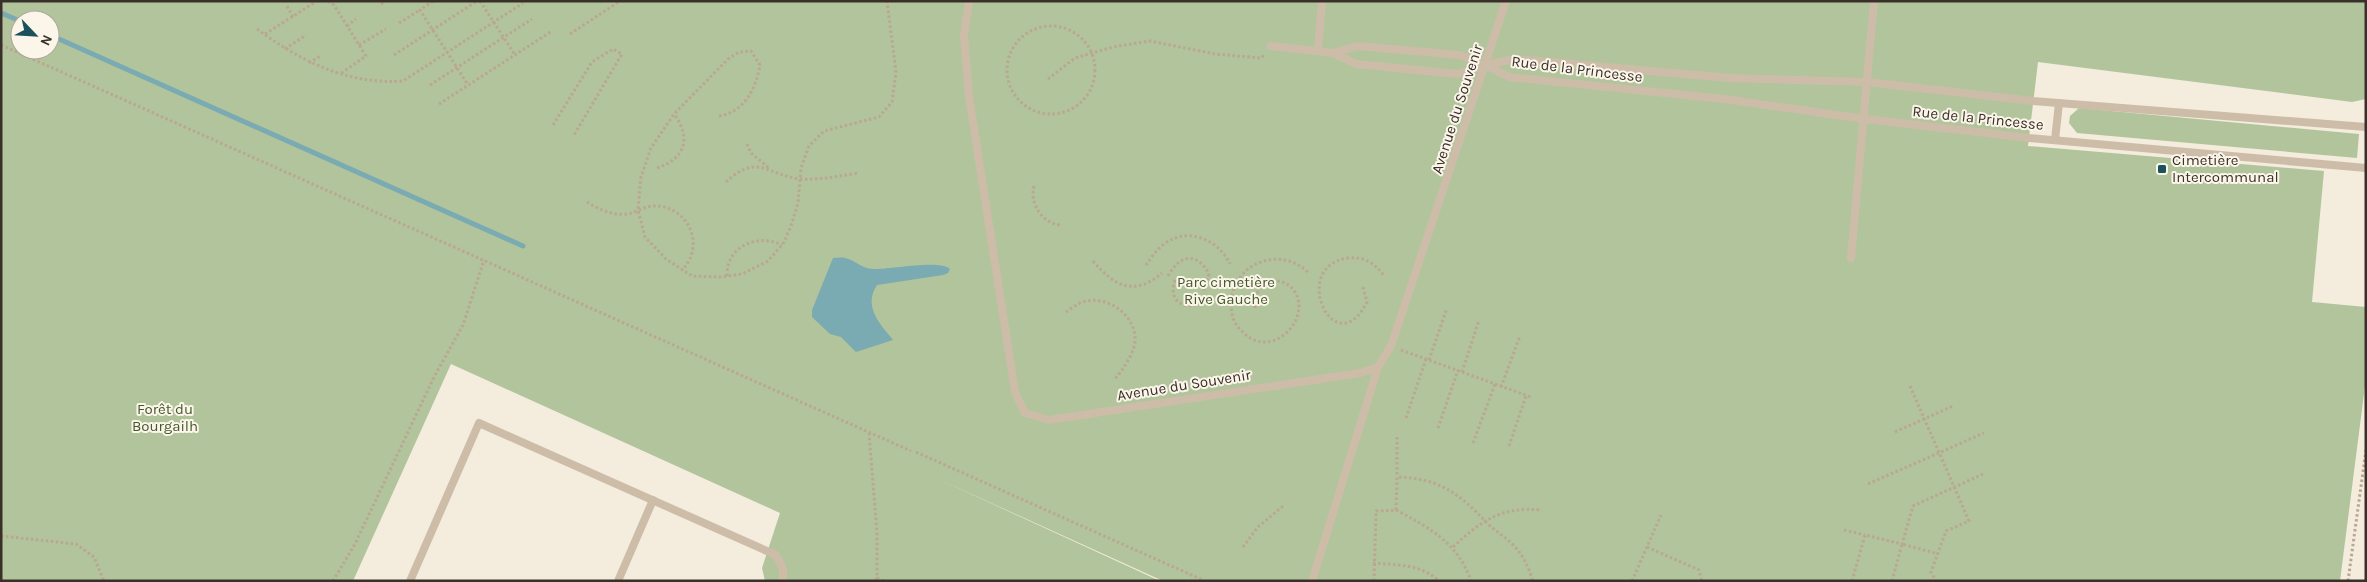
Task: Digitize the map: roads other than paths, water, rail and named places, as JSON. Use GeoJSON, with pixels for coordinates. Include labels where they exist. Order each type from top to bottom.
{"type":"FeatureCollection","features":[{"type":"Feature","properties":{"kind":"lane","name":"Avenue du Souvenir"},"geometry":{"type":"LineString","coordinates":[[970,1],[964,35],[969,96],[1014,392],[1025,413],[1049,420],[1360,373],[1378,367],[1391,346],[1506,1]]}},
{"type":"Feature","properties":{"kind":"lane"},"geometry":{"type":"LineString","coordinates":[[1318,51],[1322,1]]}},
{"type":"Feature","properties":{"kind":"lane"},"geometry":{"type":"LineString","coordinates":[[1851,258],[1874,1]]}},
{"type":"Feature","properties":{"kind":"lane"},"geometry":{"type":"LineString","coordinates":[[1271,46],[1333,52],[1357,46],[1460,55],[1486,65]]}},
{"type":"Feature","properties":{"kind":"lane"},"geometry":{"type":"LineString","coordinates":[[1333,52],[1356,64],[1458,74],[1486,65]]}},
{"type":"Feature","properties":{"kind":"lane","name":"Rue de la Princesse"},"geometry":{"type":"LineString","coordinates":[[1486,65],[1514,59],[1730,78],[1867,82],[2059,103],[2366,127]]}},
{"type":"Feature","properties":{"kind":"lane","name":"Rue de la Princesse"},"geometry":{"type":"LineString","coordinates":[[1486,65],[1509,77],[1724,99],[1864,119],[2055,140],[2366,168]]}},
{"type":"Feature","properties":{"kind":"lane"},"geometry":{"type":"LineString","coordinates":[[2055,140],[2059,103]]}},
{"type":"Feature","properties":{"kind":"lane"},"geometry":{"type":"LineString","coordinates":[[1312,581],[1378,367]]}},
{"type":"Feature","properties":{"kind":"lane"},"geometry":{"type":"LineString","coordinates":[[410,581],[479,423],[776,555],[784,569],[783,581]]}},
{"type":"Feature","properties":{"kind":"lane"},"geometry":{"type":"LineString","coordinates":[[618,581],[653,500]]}},
{"type":"Feature","properties":{"kind":"water"},"geometry":{"type":"Polygon","coordinates":[[[833,258],[845,258],[865,268],[873,269],[936,265],[950,269],[948,273],[943,275],[877,285],[872,300],[874,314],[893,340],[856,352],[841,337],[830,334],[812,317],[812,310],[833,258]]]}},
{"type":"Feature","properties":{"kind":"waterway"},"geometry":{"type":"LineString","coordinates":[[1,13],[10,17]]}},
{"type":"Feature","properties":{"kind":"waterway"},"geometry":{"type":"LineString","coordinates":[[60,39],[523,246]]}},
{"type":"Feature","properties":{"kind":"place","name":"Cimetière Intercommunal"},"geometry":{"type":"Point","coordinates":[2162,169]}},
{"type":"Feature","properties":{"kind":"park label","name":"Parc cimetière Rive Gauche"},"geometry":{"type":"Point","coordinates":[1226,290]}},
{"type":"Feature","properties":{"kind":"park label","name":"Forêt du Bourgailh"},"geometry":{"type":"Point","coordinates":[165,418]}}]}
